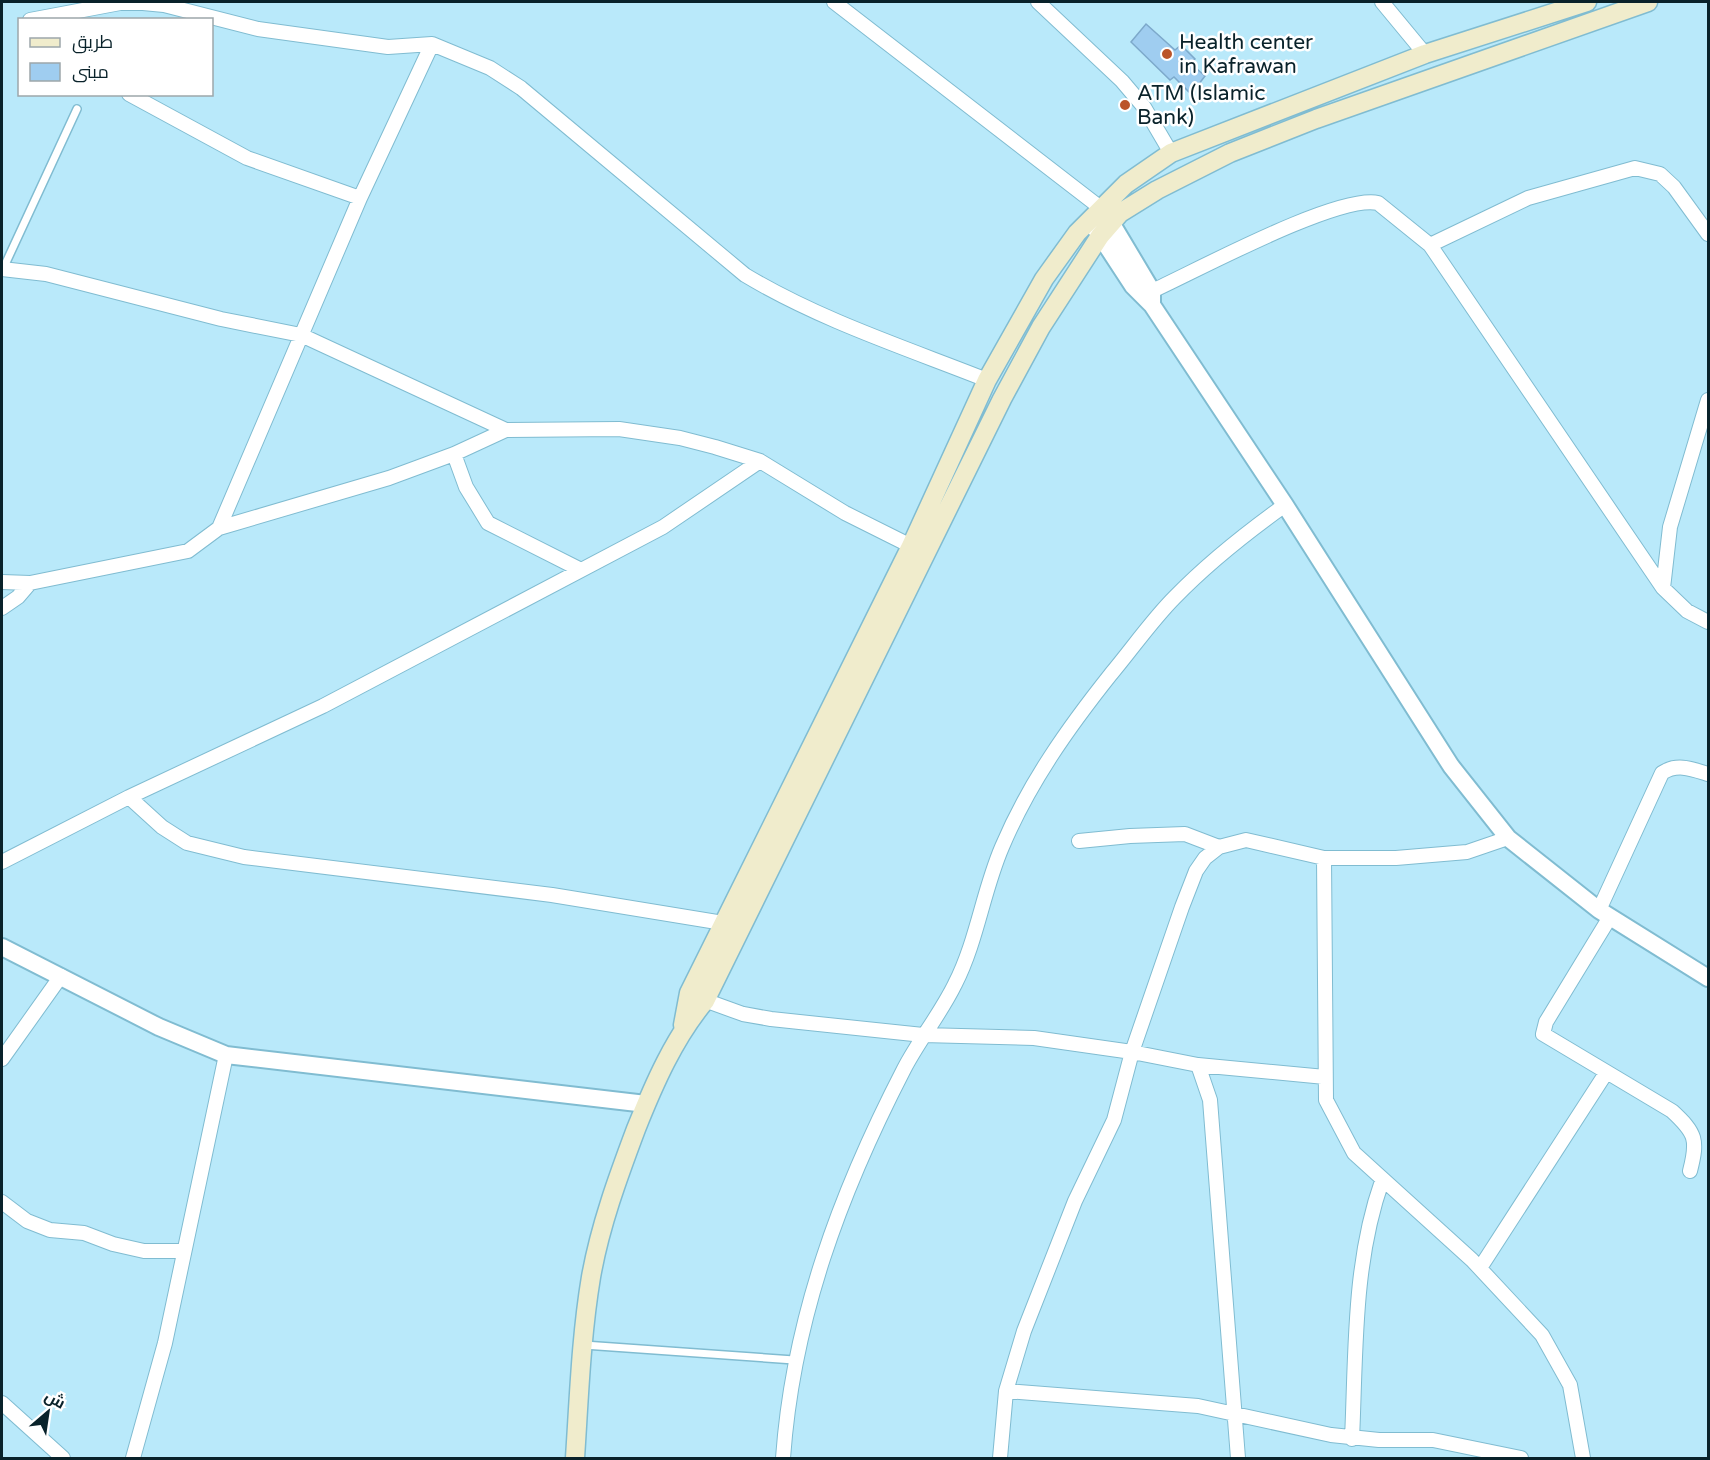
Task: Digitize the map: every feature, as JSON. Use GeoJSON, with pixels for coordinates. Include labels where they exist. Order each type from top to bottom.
{"type":"FeatureCollection","features":[{"type":"Feature","properties":{"kind":"main road"},"geometry":{"type":"LineString","coordinates":[[575,1458],[582,1345],[591,1275],[602,1229],[646,1104],[697,997],[1002,399],[1101,222],[1126,184],[1172,153],[1425,54],[1587,2]]}},
{"type":"Feature","properties":{"kind":"main road"},"geometry":{"type":"LineString","coordinates":[[697,997],[723,923],[911,546],[987,380],[1060,253],[1101,222],[1179,177],[1230,153],[1316,118],[1648,2]]}},
{"type":"Feature","properties":{"kind":"street"},"geometry":{"type":"LineString","coordinates":[[834,2],[1076,191],[1101,222],[1132,286],[1152,298],[1451,766],[1508,837],[1604,913],[1708,978]]}},
{"type":"Feature","properties":{"kind":"street"},"geometry":{"type":"LineString","coordinates":[[1038,2],[1122,81],[1144,107],[1172,153]]}},
{"type":"Feature","properties":{"kind":"street"},"geometry":{"type":"LineString","coordinates":[[1382,2],[1425,54]]}},
{"type":"Feature","properties":{"kind":"street"},"geometry":{"type":"LineString","coordinates":[[41,18],[120,3],[143,3],[164,5],[258,29],[388,46],[432,44],[490,68],[521,88],[727,262],[771,291],[987,380]]}},
{"type":"Feature","properties":{"kind":"street"},"geometry":{"type":"LineString","coordinates":[[219,528],[360,198],[432,44]]}},
{"type":"Feature","properties":{"kind":"street"},"geometry":{"type":"LineString","coordinates":[[133,96],[247,158],[360,198]]}},
{"type":"Feature","properties":{"kind":"street"},"geometry":{"type":"LineString","coordinates":[[1430,245],[1528,198],[1635,168],[1660,174],[1674,187],[1708,234]]}},
{"type":"Feature","properties":{"kind":"street"},"geometry":{"type":"LineString","coordinates":[[1152,298],[1300,221],[1367,201],[1378,203],[1430,245],[1663,588],[1687,611],[1708,622]]}},
{"type":"Feature","properties":{"kind":"street"},"geometry":{"type":"LineString","coordinates":[[2,269],[46,274],[221,319],[301,335],[506,430]]}},
{"type":"Feature","properties":{"kind":"street"},"geometry":{"type":"LineString","coordinates":[[1663,588],[1670,527],[1708,400]]}},
{"type":"Feature","properties":{"kind":"street"},"geometry":{"type":"LineString","coordinates":[[2,582],[30,583],[188,551],[219,528],[389,478],[454,454],[506,430],[619,429],[680,438],[760,461],[845,513],[911,546]]}},
{"type":"Feature","properties":{"kind":"street"},"geometry":{"type":"LineString","coordinates":[[454,454],[466,487],[489,523],[581,570]]}},
{"type":"Feature","properties":{"kind":"street"},"geometry":{"type":"LineString","coordinates":[[2,862],[129,797],[323,706],[663,527],[760,461]]}},
{"type":"Feature","properties":{"kind":"street"},"geometry":{"type":"LineString","coordinates":[[783,1458],[788,1397],[814,1278],[843,1200],[873,1132],[923,1035],[956,983],[1000,850],[1038,773],[1072,723],[1172,599],[1213,560],[1285,505]]}},
{"type":"Feature","properties":{"kind":"street"},"geometry":{"type":"LineString","coordinates":[[2,609],[18,597],[30,583]]}},
{"type":"Feature","properties":{"kind":"street"},"geometry":{"type":"LineString","coordinates":[[1690,1171],[1696,1147],[1687,1124],[1672,1111],[1543,1034],[1546,1022],[1604,913],[1662,773],[1670,768],[1683,767],[1708,774]]}},
{"type":"Feature","properties":{"kind":"street"},"geometry":{"type":"LineString","coordinates":[[129,797],[162,827],[187,843],[244,857],[552,895],[723,923]]}},
{"type":"Feature","properties":{"kind":"street"},"geometry":{"type":"LineString","coordinates":[[1078,841],[1185,834],[1219,847]]}},
{"type":"Feature","properties":{"kind":"street"},"geometry":{"type":"LineString","coordinates":[[1000,1458],[1006,1391],[1024,1331],[1074,1201],[1114,1120],[1132,1052],[1196,871],[1205,858],[1219,847],[1246,840],[1324,858],[1396,858],[1467,852],[1508,837]]}},
{"type":"Feature","properties":{"kind":"street"},"geometry":{"type":"LineString","coordinates":[[1324,858],[1326,1100],[1354,1152],[1382,1181],[1480,1268],[1542,1335],[1570,1385],[1583,1458]]}},
{"type":"Feature","properties":{"kind":"street"},"geometry":{"type":"LineString","coordinates":[[2,947],[159,1027],[226,1055],[646,1104]]}},
{"type":"Feature","properties":{"kind":"street"},"geometry":{"type":"LineString","coordinates":[[2,1059],[61,976]]}},
{"type":"Feature","properties":{"kind":"street"},"geometry":{"type":"LineString","coordinates":[[697,997],[771,1019],[923,1035],[1034,1038],[1132,1052],[1198,1065],[1325,1077]]}},
{"type":"Feature","properties":{"kind":"street"},"geometry":{"type":"LineString","coordinates":[[133,1458],[165,1343],[226,1055]]}},
{"type":"Feature","properties":{"kind":"street"},"geometry":{"type":"LineString","coordinates":[[1198,1065],[1210,1100],[1238,1458]]}},
{"type":"Feature","properties":{"kind":"street"},"geometry":{"type":"LineString","coordinates":[[1480,1268],[1606,1073]]}},
{"type":"Feature","properties":{"kind":"street"},"geometry":{"type":"LineString","coordinates":[[1352,1439],[1360,1275],[1368,1227],[1382,1181]]}},
{"type":"Feature","properties":{"kind":"street"},"geometry":{"type":"LineString","coordinates":[[2,1202],[27,1221],[50,1230],[84,1233],[113,1244],[144,1251],[183,1251]]}},
{"type":"Feature","properties":{"kind":"street"},"geometry":{"type":"LineString","coordinates":[[1006,1391],[1198,1406],[1352,1439],[1433,1440],[1521,1458]]}},
{"type":"Feature","properties":{"kind":"street"},"geometry":{"type":"LineString","coordinates":[[2,1403],[63,1458]]}},
{"type":"Feature","properties":{"kind":"lane"},"geometry":{"type":"LineString","coordinates":[[2,269],[77,109]]}},
{"type":"Feature","properties":{"kind":"lane"},"geometry":{"type":"LineString","coordinates":[[582,1345],[795,1360]]}},
{"type":"Feature","properties":{"kind":"building","name":"Health center in Kafrawan"},"geometry":{"type":"Polygon","coordinates":[[[1146,24],[1175,50],[1181,45],[1195,59],[1190,63],[1205,76],[1191,94],[1174,77],[1170,80],[1131,42],[1146,24]]]}},
{"type":"Feature","properties":{"kind":"place","name":"Health center in Kafrawan"},"geometry":{"type":"Point","coordinates":[1167,54]}},
{"type":"Feature","properties":{"kind":"place","name":"ATM (Islamic Bank)"},"geometry":{"type":"Point","coordinates":[1125,105]}}]}
